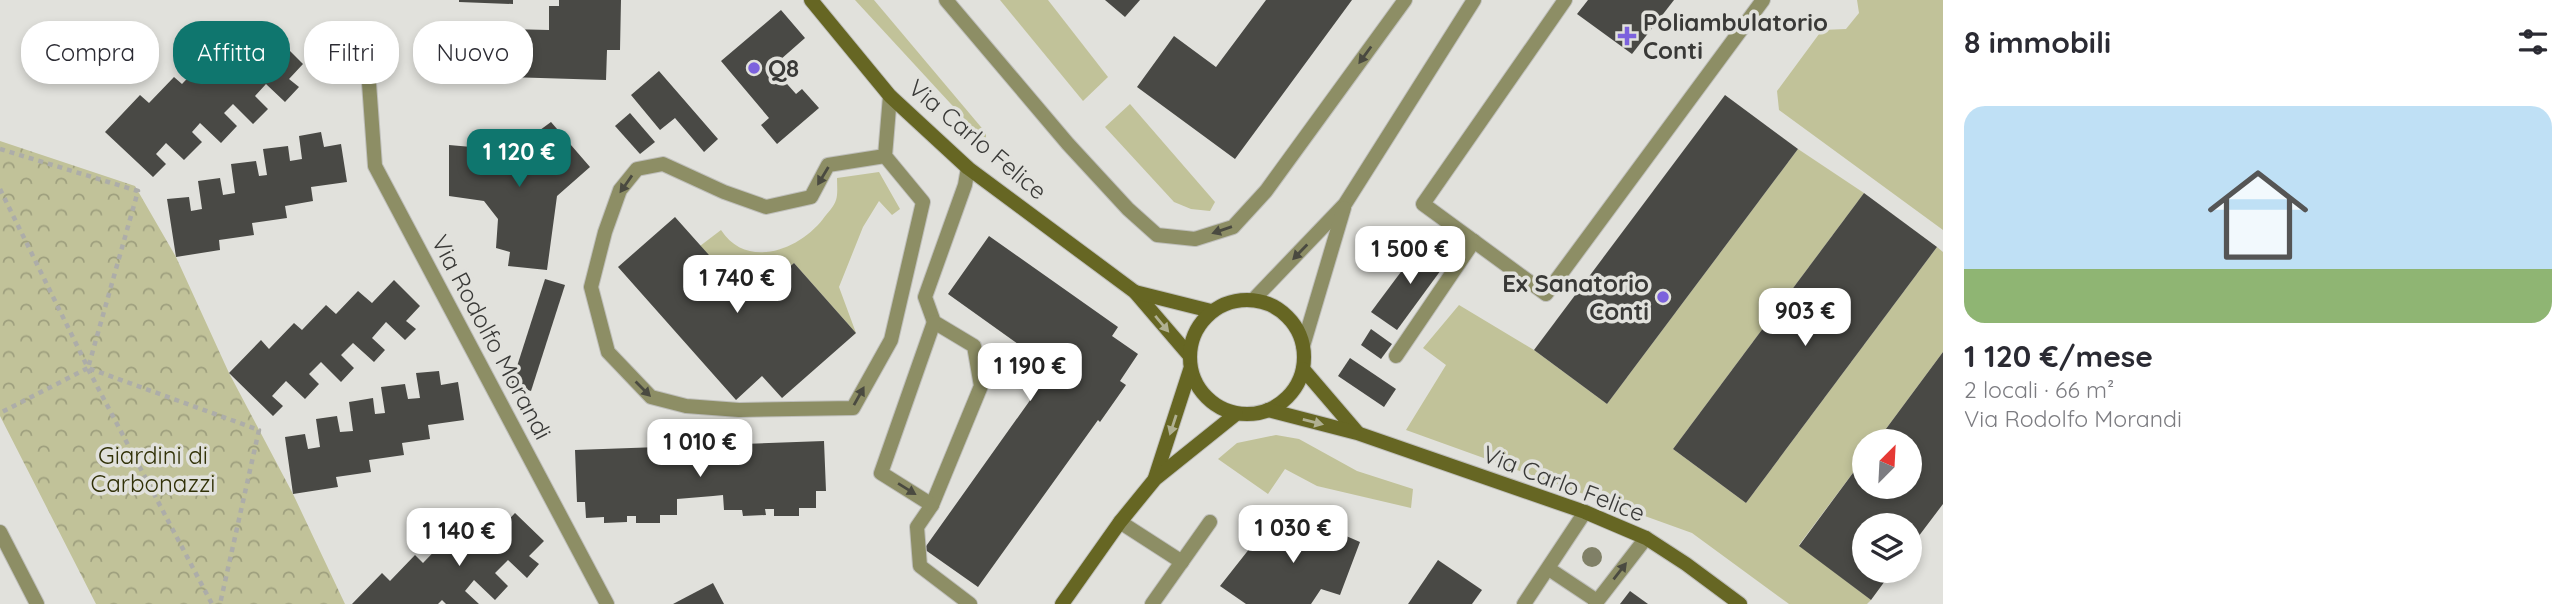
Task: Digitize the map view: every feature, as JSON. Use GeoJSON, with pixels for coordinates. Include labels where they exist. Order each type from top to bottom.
{"type":"FeatureCollection","features":[{"type":"Feature","properties":{"kind":"main road","name":"Via Carlo Felice"},"geometry":{"type":"LineString","coordinates":[[811,0],[890,96],[968,168],[1135,292],[1189,363]]}},
{"type":"Feature","properties":{"kind":"main road","name":"Via Carlo Felice"},"geometry":{"type":"LineString","coordinates":[[1135,292],[1211,311]]}},
{"type":"Feature","properties":{"kind":"main road"},"geometry":{"type":"LineString","coordinates":[[1155,479],[1189,363],[1195,331],[1211,311],[1239,299],[1254,299],[1271,305],[1286,315],[1297,329],[1303,346],[1303,369],[1296,387],[1268,410],[1252,414],[1236,414],[1207,399],[1196,386],[1189,363]]}},
{"type":"Feature","properties":{"kind":"main road"},"geometry":{"type":"LineString","coordinates":[[1303,369],[1357,433]]}},
{"type":"Feature","properties":{"kind":"main road","name":"Via Carlo Felice"},"geometry":{"type":"LineString","coordinates":[[1268,410],[1357,433],[1585,512],[1646,538],[1740,604]]}},
{"type":"Feature","properties":{"kind":"main road"},"geometry":{"type":"LineString","coordinates":[[1062,604],[1120,522],[1155,479],[1236,414]]}},
{"type":"Feature","properties":{"kind":"street"},"geometry":{"type":"LineString","coordinates":[[946,0],[1068,144],[1128,209],[1157,235],[1195,239],[1233,227],[1266,191],[1405,0]]}},
{"type":"Feature","properties":{"kind":"street"},"geometry":{"type":"LineString","coordinates":[[1254,299],[1345,204],[1474,0]]}},
{"type":"Feature","properties":{"kind":"street"},"geometry":{"type":"LineString","coordinates":[[1565,0],[1423,204],[1546,294],[1763,0]]}},
{"type":"Feature","properties":{"kind":"street","name":"Via Rodolfo Morandi"},"geometry":{"type":"LineString","coordinates":[[369,84],[375,166],[607,604]]}},
{"type":"Feature","properties":{"kind":"street"},"geometry":{"type":"LineString","coordinates":[[885,156],[828,165],[811,197],[766,207],[723,192],[663,164],[637,169],[620,190],[591,287],[608,352],[650,397],[686,406],[740,410],[853,408],[891,340],[923,202],[885,156],[890,96]]}},
{"type":"Feature","properties":{"kind":"street"},"geometry":{"type":"LineString","coordinates":[[932,505],[881,473],[934,322],[925,297],[965,185],[968,168]]}},
{"type":"Feature","properties":{"kind":"street"},"geometry":{"type":"LineString","coordinates":[[1303,346],[1345,204]]}},
{"type":"Feature","properties":{"kind":"street"},"geometry":{"type":"LineString","coordinates":[[1396,356],[1474,241]]}},
{"type":"Feature","properties":{"kind":"street"},"geometry":{"type":"LineString","coordinates":[[934,322],[974,346],[981,386],[932,505],[916,527],[920,566],[970,604]]}},
{"type":"Feature","properties":{"kind":"street"},"geometry":{"type":"LineString","coordinates":[[1524,604],[1585,512]]}},
{"type":"Feature","properties":{"kind":"street"},"geometry":{"type":"LineString","coordinates":[[1120,522],[1182,562]]}},
{"type":"Feature","properties":{"kind":"street"},"geometry":{"type":"LineString","coordinates":[[1152,604],[1210,522]]}},
{"type":"Feature","properties":{"kind":"street"},"geometry":{"type":"LineString","coordinates":[[0,532],[37,604]]}},
{"type":"Feature","properties":{"kind":"street"},"geometry":{"type":"LineString","coordinates":[[1549,569],[1596,602],[1646,538]]}},
{"type":"Feature","properties":{"kind":"path"},"geometry":{"type":"LineString","coordinates":[[0,149],[138,191],[88,368]]}},
{"type":"Feature","properties":{"kind":"path"},"geometry":{"type":"LineString","coordinates":[[0,189],[88,368],[212,604]]}},
{"type":"Feature","properties":{"kind":"path"},"geometry":{"type":"LineString","coordinates":[[0,413],[88,368],[259,430],[220,604]]}},
{"type":"Feature","properties":{"kind":"green space"},"geometry":{"type":"Polygon","coordinates":[[[855,0],[874,0],[986,133],[986,142],[855,0]]]}},
{"type":"Feature","properties":{"kind":"green space"},"geometry":{"type":"Polygon","coordinates":[[[1000,0],[1048,0],[1108,77],[1083,101],[1000,0]]]}},
{"type":"Feature","properties":{"kind":"green space"},"geometry":{"type":"Polygon","coordinates":[[[1857,0],[1943,0],[1943,230],[1779,110],[1777,91],[1822,30],[1846,29],[1859,13],[1857,0]]]}},
{"type":"Feature","properties":{"kind":"green space"},"geometry":{"type":"Polygon","coordinates":[[[1130,104],[1215,202],[1210,211],[1191,209],[1174,202],[1105,127],[1130,104]]]}},
{"type":"Feature","properties":{"kind":"green space","name":"Giardini di Carbonazzi"},"geometry":{"type":"Polygon","coordinates":[[[0,141],[135,186],[176,257],[229,373],[293,494],[345,604],[96,604],[0,416],[0,141]]]}},
{"type":"Feature","properties":{"kind":"green space"},"geometry":{"type":"Polygon","coordinates":[[[1798,149],[1864,193],[1673,449],[1746,503],[1937,247],[1943,252],[1943,352],[1886,429],[1852,429],[1852,474],[1799,545],[1871,600],[1867,604],[1789,604],[1692,533],[1406,430],[1446,365],[1423,348],[1459,305],[1534,350],[1607,404],[1798,149]]]}},
{"type":"Feature","properties":{"kind":"green space"},"geometry":{"type":"Polygon","coordinates":[[[879,172],[900,209],[892,215],[879,201],[863,227],[839,287],[856,333],[794,263],[750,301],[700,246],[721,230],[732,242],[745,250],[773,251],[787,247],[813,230],[832,208],[837,198],[837,178],[879,172]]]}},
{"type":"Feature","properties":{"kind":"green space"},"geometry":{"type":"Polygon","coordinates":[[[1276,435],[1299,439],[1357,471],[1413,489],[1411,508],[1317,486],[1285,469],[1268,494],[1218,459],[1237,443],[1276,435]]]}},
{"type":"Feature","properties":{"kind":"building"},"geometry":{"type":"Polygon","coordinates":[[[513,0],[513,4],[459,2],[513,0]]]}},
{"type":"Feature","properties":{"kind":"building"},"geometry":{"type":"Polygon","coordinates":[[[559,0],[621,0],[620,50],[607,50],[606,80],[533,78],[533,30],[549,30],[549,6],[559,6],[559,0]]]}},
{"type":"Feature","properties":{"kind":"building"},"geometry":{"type":"Polygon","coordinates":[[[1105,0],[1140,0],[1125,17],[1105,0]]]}},
{"type":"Feature","properties":{"kind":"building"},"geometry":{"type":"Polygon","coordinates":[[[1266,0],[1352,0],[1235,159],[1137,87],[1174,36],[1216,67],[1266,0]]]}},
{"type":"Feature","properties":{"kind":"building","name":"Poliambulatorio Conti"},"geometry":{"type":"Polygon","coordinates":[[[1588,0],[1674,0],[1632,54],[1577,14],[1588,0]]]}},
{"type":"Feature","properties":{"kind":"building"},"geometry":{"type":"Polygon","coordinates":[[[781,10],[805,38],[772,67],[796,94],[802,89],[819,108],[777,144],[761,125],[769,118],[721,61],[781,10]]]}},
{"type":"Feature","properties":{"kind":"building"},"geometry":{"type":"Polygon","coordinates":[[[290,51],[303,64],[290,78],[290,51]]]}},
{"type":"Feature","properties":{"kind":"building"},"geometry":{"type":"Polygon","coordinates":[[[659,71],[718,139],[704,152],[675,118],[660,130],[631,95],[659,71]]]}},
{"type":"Feature","properties":{"kind":"building"},"geometry":{"type":"Polygon","coordinates":[[[173,78],[173,84],[266,84],[255,96],[268,109],[253,124],[233,104],[224,113],[237,126],[221,143],[200,123],[192,132],[202,142],[184,160],[166,143],[156,154],[166,164],[153,177],[105,132],[140,95],[149,103],[173,78]]]}},
{"type":"Feature","properties":{"kind":"building"},"geometry":{"type":"Polygon","coordinates":[[[290,80],[299,87],[285,102],[266,84],[290,84],[290,80]]]}},
{"type":"Feature","properties":{"kind":"building"},"geometry":{"type":"Polygon","coordinates":[[[1725,95],[1798,149],[1607,404],[1534,350],[1725,95]]]}},
{"type":"Feature","properties":{"kind":"building"},"geometry":{"type":"Polygon","coordinates":[[[630,113],[655,142],[640,154],[615,126],[630,113]]]}},
{"type":"Feature","properties":{"kind":"building"},"geometry":{"type":"Polygon","coordinates":[[[551,122],[590,167],[557,196],[547,270],[508,266],[510,252],[496,248],[498,219],[484,201],[449,196],[449,145],[494,149],[496,139],[525,141],[551,122]]]}},
{"type":"Feature","properties":{"kind":"building"},"geometry":{"type":"Polygon","coordinates":[[[321,132],[324,147],[341,144],[347,182],[311,187],[313,201],[285,206],[287,218],[252,223],[254,235],[219,240],[220,250],[176,257],[167,199],[189,197],[191,211],[202,209],[198,181],[220,178],[223,195],[235,193],[231,164],[256,161],[259,176],[267,175],[263,149],[288,146],[290,161],[302,159],[299,136],[321,132]]]}},
{"type":"Feature","properties":{"kind":"building"},"geometry":{"type":"Polygon","coordinates":[[[1864,193],[1937,247],[1746,503],[1673,449],[1864,193]]]}},
{"type":"Feature","properties":{"kind":"building"},"geometry":{"type":"Polygon","coordinates":[[[675,217],[750,301],[794,263],[856,333],[782,398],[762,376],[736,400],[618,267],[675,217]]]}},
{"type":"Feature","properties":{"kind":"building"},"geometry":{"type":"Polygon","coordinates":[[[989,236],[1118,327],[1112,336],[1138,354],[1120,381],[1126,385],[978,587],[924,549],[1048,375],[1046,364],[948,294],[989,236]]]}},
{"type":"Feature","properties":{"kind":"building"},"geometry":{"type":"Polygon","coordinates":[[[1424,241],[1449,259],[1397,330],[1371,312],[1424,241]]]}},
{"type":"Feature","properties":{"kind":"building"},"geometry":{"type":"Polygon","coordinates":[[[545,279],[565,285],[531,391],[511,385],[545,279]]]}},
{"type":"Feature","properties":{"kind":"building"},"geometry":{"type":"Polygon","coordinates":[[[394,280],[420,306],[406,321],[416,329],[405,340],[386,322],[372,338],[385,350],[374,362],[353,343],[341,355],[354,368],[341,382],[321,362],[309,374],[319,384],[305,399],[286,381],[272,396],[283,406],[273,416],[229,373],[261,340],[269,349],[294,323],[302,330],[326,305],[336,314],[358,291],[372,303],[394,280]]]}},
{"type":"Feature","properties":{"kind":"building"},"geometry":{"type":"Polygon","coordinates":[[[1371,329],[1392,344],[1381,359],[1361,345],[1371,329]]]}},
{"type":"Feature","properties":{"kind":"building"},"geometry":{"type":"Polygon","coordinates":[[[1943,352],[1943,504],[1922,532],[1922,513],[1852,513],[1852,583],[1883,583],[1871,600],[1799,546],[1852,474],[1852,499],[1922,499],[1922,429],[1886,429],[1943,352]]]}},
{"type":"Feature","properties":{"kind":"building"},"geometry":{"type":"Polygon","coordinates":[[[1350,358],[1396,389],[1384,407],[1338,376],[1350,358]]]}},
{"type":"Feature","properties":{"kind":"building"},"geometry":{"type":"Polygon","coordinates":[[[439,371],[441,385],[458,382],[464,420],[428,425],[430,439],[402,443],[404,455],[369,460],[371,472],[336,477],[338,487],[293,494],[285,437],[305,434],[308,449],[320,447],[316,419],[337,416],[340,432],[353,431],[349,402],[373,398],[375,414],[385,413],[381,387],[405,384],[408,399],[420,398],[416,373],[439,371]]]}},
{"type":"Feature","properties":{"kind":"building"},"geometry":{"type":"Polygon","coordinates":[[[824,441],[826,491],[816,491],[816,508],[799,508],[799,516],[774,516],[774,509],[765,509],[766,515],[743,516],[742,510],[724,510],[723,495],[677,499],[677,515],[660,515],[660,523],[636,523],[636,516],[627,516],[627,522],[604,523],[604,517],[586,518],[585,502],[577,502],[575,450],[824,441]]]}},
{"type":"Feature","properties":{"kind":"building"},"geometry":{"type":"Polygon","coordinates":[[[515,513],[544,541],[529,556],[539,564],[527,578],[508,560],[495,573],[508,586],[495,600],[474,580],[465,591],[479,604],[446,604],[442,600],[438,604],[352,604],[382,573],[390,581],[415,555],[423,563],[447,538],[457,547],[480,523],[493,536],[515,513]]]}},
{"type":"Feature","properties":{"kind":"building"},"geometry":{"type":"Polygon","coordinates":[[[1298,520],[1314,522],[1360,542],[1340,595],[1321,589],[1311,604],[1246,604],[1220,586],[1261,534],[1273,525],[1298,520]]]}},
{"type":"Feature","properties":{"kind":"building"},"geometry":{"type":"Polygon","coordinates":[[[1438,560],[1482,590],[1472,604],[1408,604],[1438,560]]]}},
{"type":"Feature","properties":{"kind":"building"},"geometry":{"type":"Polygon","coordinates":[[[713,583],[724,604],[673,604],[713,583]]]}},
{"type":"Feature","properties":{"kind":"building"},"geometry":{"type":"Polygon","coordinates":[[[1630,591],[1648,604],[1620,604],[1630,591]]]}},
{"type":"Feature","properties":{"kind":"place","name":"Poliambulatorio Conti"},"geometry":{"type":"Point","coordinates":[1627,36]}},
{"type":"Feature","properties":{"kind":"place","name":"Q8"},"geometry":{"type":"Point","coordinates":[754,68]}},
{"type":"Feature","properties":{"kind":"place","name":"Ex Sanatorio Conti"},"geometry":{"type":"Point","coordinates":[1663,297]}}]}
